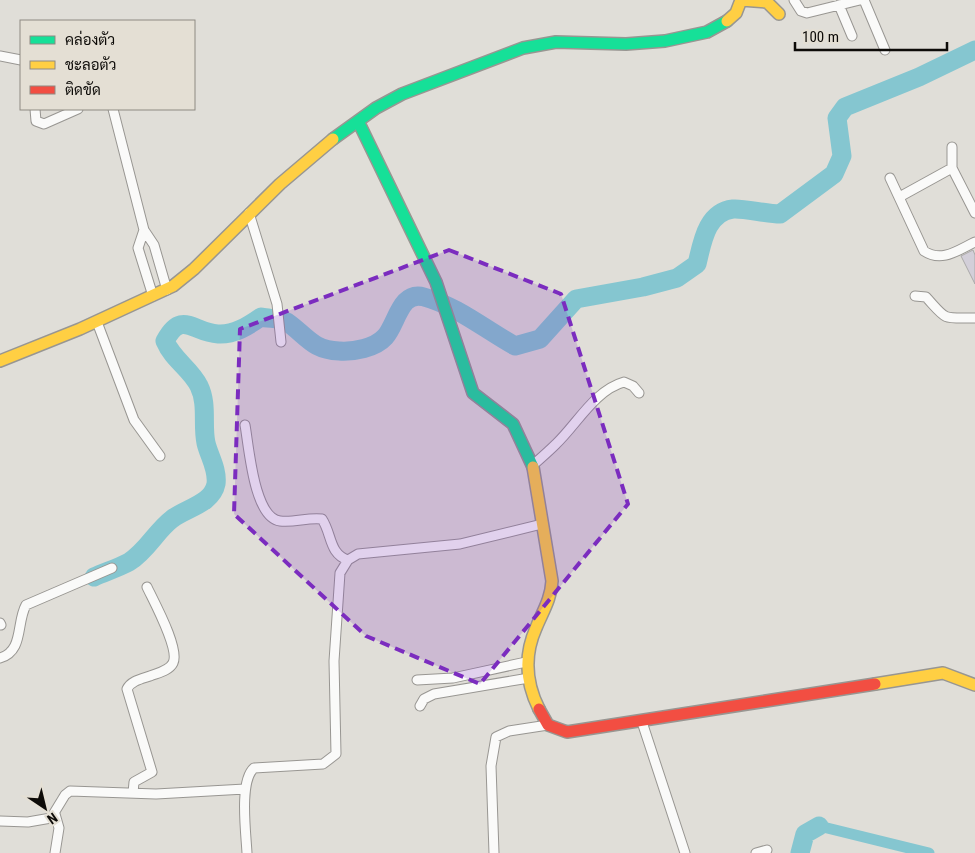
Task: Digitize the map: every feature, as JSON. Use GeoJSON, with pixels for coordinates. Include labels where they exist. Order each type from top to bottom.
{"type":"FeatureCollection","features":[{"type":"Feature","properties":{"kind":"street"},"geometry":{"type":"LineString","coordinates":[[0,362],[97,322],[171,287],[197,266],[248,213],[310,158],[378,107],[432,82],[505,54],[544,43],[561,41],[614,44],[672,40],[704,33],[730,21],[739,9],[741,0],[767,2],[779,14]]}},
{"type":"Feature","properties":{"kind":"street"},"geometry":{"type":"LineString","coordinates":[[794,0],[801,11],[807,13],[862,0],[885,50]]}},
{"type":"Feature","properties":{"kind":"street"},"geometry":{"type":"LineString","coordinates":[[840,5],[852,36]]}},
{"type":"Feature","properties":{"kind":"street"},"geometry":{"type":"LineString","coordinates":[[0,56],[20,60]]}},
{"type":"Feature","properties":{"kind":"street"},"geometry":{"type":"LineString","coordinates":[[36,110],[36,121],[41,124],[76,110]]}},
{"type":"Feature","properties":{"kind":"street"},"geometry":{"type":"LineString","coordinates":[[113,110],[144,230],[154,245],[171,287]]}},
{"type":"Feature","properties":{"kind":"street"},"geometry":{"type":"LineString","coordinates":[[358,121],[436,282],[450,320],[472,393],[510,420],[533,465],[552,581],[552,597],[528,645],[526,662],[534,699],[548,725]]}},
{"type":"Feature","properties":{"kind":"street"},"geometry":{"type":"LineString","coordinates":[[952,147],[952,168],[975,213]]}},
{"type":"Feature","properties":{"kind":"street"},"geometry":{"type":"LineString","coordinates":[[903,195],[952,168]]}},
{"type":"Feature","properties":{"kind":"street"},"geometry":{"type":"LineString","coordinates":[[890,178],[924,251],[931,256],[944,256],[975,242]]}},
{"type":"Feature","properties":{"kind":"street"},"geometry":{"type":"LineString","coordinates":[[248,213],[277,304],[282,328],[282,342]]}},
{"type":"Feature","properties":{"kind":"street"},"geometry":{"type":"LineString","coordinates":[[144,230],[138,248],[153,296]]}},
{"type":"Feature","properties":{"kind":"street"},"geometry":{"type":"LineString","coordinates":[[915,296],[926,297],[940,314],[946,317],[975,318]]}},
{"type":"Feature","properties":{"kind":"street"},"geometry":{"type":"LineString","coordinates":[[97,322],[134,420],[160,456]]}},
{"type":"Feature","properties":{"kind":"street"},"geometry":{"type":"LineString","coordinates":[[533,465],[614,384],[624,382],[633,386],[639,392]]}},
{"type":"Feature","properties":{"kind":"street"},"geometry":{"type":"LineString","coordinates":[[244,425],[259,499],[265,512],[272,519],[280,521],[322,518],[335,551],[340,558],[348,560]]}},
{"type":"Feature","properties":{"kind":"street"},"geometry":{"type":"LineString","coordinates":[[247,853],[245,788],[248,774],[254,768],[323,764],[336,754],[334,661],[340,573],[348,560],[358,554],[460,544],[542,524]]}},
{"type":"Feature","properties":{"kind":"street"},"geometry":{"type":"LineString","coordinates":[[0,658],[7,655],[16,644],[26,605],[112,568]]}},
{"type":"Feature","properties":{"kind":"street"},"geometry":{"type":"LineString","coordinates":[[133,793],[134,782],[152,772],[127,689],[133,682],[168,669],[173,664],[174,656],[172,644],[147,587]]}},
{"type":"Feature","properties":{"kind":"street"},"geometry":{"type":"LineString","coordinates":[[417,680],[453,678],[526,662]]}},
{"type":"Feature","properties":{"kind":"street"},"geometry":{"type":"LineString","coordinates":[[494,853],[491,766],[496,737],[509,731],[548,725],[567,732],[642,722],[943,673],[975,685]]}},
{"type":"Feature","properties":{"kind":"street"},"geometry":{"type":"LineString","coordinates":[[420,706],[424,699],[434,694],[528,678]]}},
{"type":"Feature","properties":{"kind":"street"},"geometry":{"type":"LineString","coordinates":[[642,722],[685,853]]}},
{"type":"Feature","properties":{"kind":"street"},"geometry":{"type":"LineString","coordinates":[[0,821],[28,822],[46,819],[55,814],[64,795],[70,791],[156,794],[245,788]]}},
{"type":"Feature","properties":{"kind":"street"},"geometry":{"type":"LineString","coordinates":[[55,814],[59,822],[55,853]]}},
{"type":"Feature","properties":{"kind":"street"},"geometry":{"type":"LineString","coordinates":[[756,853],[767,850]]}},
{"type":"Feature","properties":{"kind":"highlighted area"},"geometry":{"type":"Polygon","coordinates":[[[449,250],[561,294],[628,504],[480,684],[366,636],[234,514],[240,329],[449,250]]]}},
{"type":"Feature","properties":{"kind":"building"},"geometry":{"type":"Polygon","coordinates":[[[973,250],[975,255],[975,284],[961,256],[973,250]]]}},
{"type":"Feature","properties":{"kind":"waterway"},"geometry":{"type":"LineString","coordinates":[[94,577],[129,562],[172,519],[198,505],[214,491],[216,484],[215,468],[207,448],[202,393],[196,380],[168,348],[165,341],[171,331],[177,326],[183,324],[209,333],[224,334],[241,329],[261,317],[278,319],[287,322],[310,341],[322,348],[351,351],[370,347],[381,341],[389,331],[404,303],[409,298],[416,296],[448,306],[515,346],[540,339],[576,299],[643,287],[677,278],[697,264],[703,239],[711,222],[724,211],[738,209],[780,214],[834,174],[842,156],[837,118],[845,107],[919,77],[975,50]]}},
{"type":"Feature","properties":{"kind":"waterway"},"geometry":{"type":"LineString","coordinates":[[819,826],[929,853]]}},
{"type":"Feature","properties":{"kind":"waterway"},"geometry":{"type":"LineString","coordinates":[[800,853],[805,834],[819,826]]}},
{"type":"Feature","properties":{"kind":"traffic: fast"},"geometry":{"type":"LineString","coordinates":[[333,139],[376,108],[402,94],[523,48],[556,42],[626,44],[665,41],[707,32],[727,21]]}},
{"type":"Feature","properties":{"kind":"traffic: fast"},"geometry":{"type":"LineString","coordinates":[[358,121],[436,282],[473,393],[513,424],[533,467]]}},
{"type":"Feature","properties":{"kind":"traffic: slow"},"geometry":{"type":"LineString","coordinates":[[727,21],[736,13],[741,0],[767,2],[779,14]]}},
{"type":"Feature","properties":{"kind":"traffic: slow"},"geometry":{"type":"LineString","coordinates":[[0,361],[80,329],[173,286],[194,269],[280,184],[333,139]]}},
{"type":"Feature","properties":{"kind":"traffic: slow"},"geometry":{"type":"LineString","coordinates":[[533,467],[552,581],[548,599],[532,638],[528,659],[531,689],[539,709]]}},
{"type":"Feature","properties":{"kind":"traffic: slow"},"geometry":{"type":"LineString","coordinates":[[875,684],[943,673],[975,685]]}},
{"type":"Feature","properties":{"kind":"traffic: jam"},"geometry":{"type":"LineString","coordinates":[[539,709],[548,725],[567,732],[875,684]]}}]}
